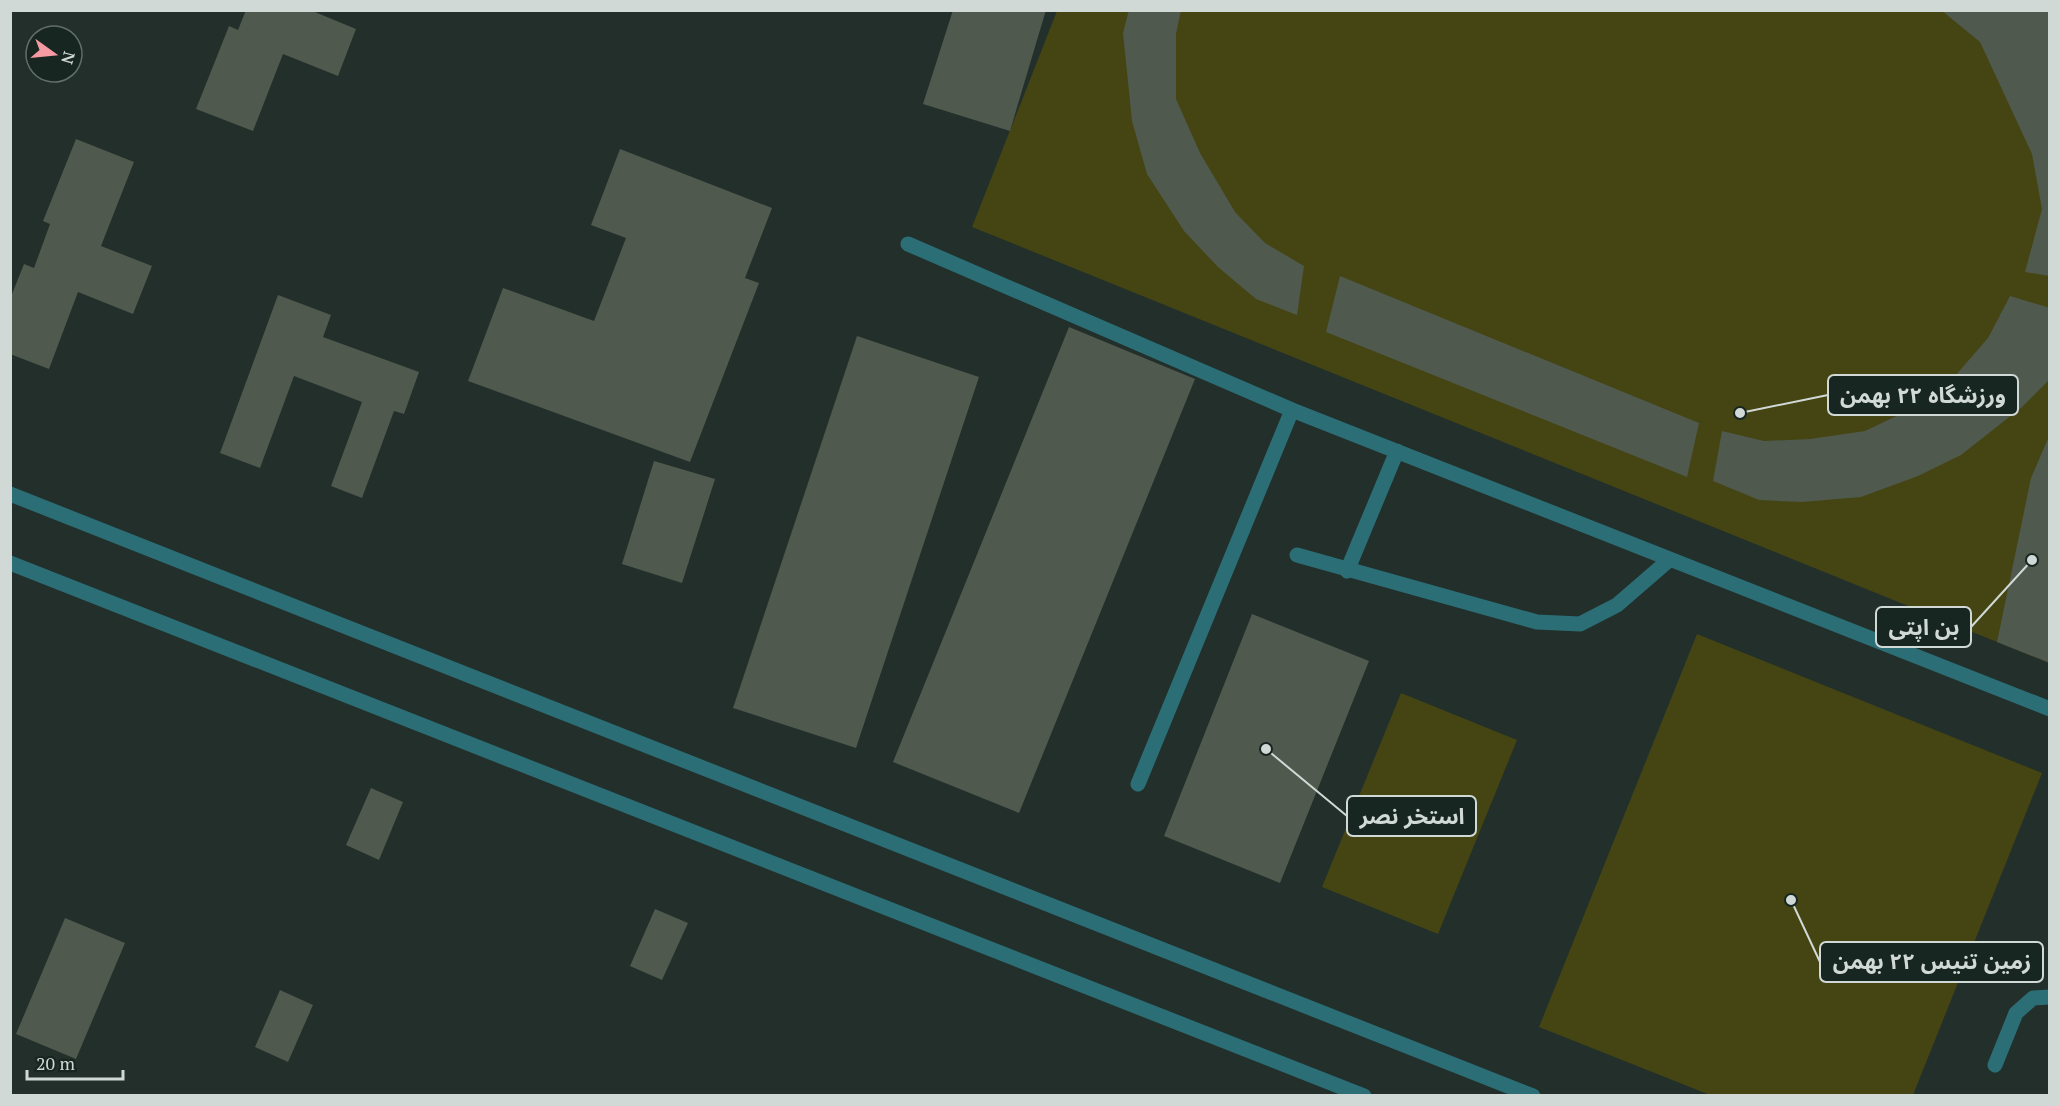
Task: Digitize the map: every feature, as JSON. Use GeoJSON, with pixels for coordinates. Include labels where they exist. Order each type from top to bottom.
{"type":"FeatureCollection","features":[{"type":"Feature","properties":{"kind":"lane"},"geometry":{"type":"LineString","coordinates":[[908,244],[1292,410],[2049,709]]}},
{"type":"Feature","properties":{"kind":"lane"},"geometry":{"type":"LineString","coordinates":[[1138,784],[1292,410]]}},
{"type":"Feature","properties":{"kind":"lane"},"geometry":{"type":"LineString","coordinates":[[1347,571],[1397,451]]}},
{"type":"Feature","properties":{"kind":"lane"},"geometry":{"type":"LineString","coordinates":[[10,494],[1533,1095]]}},
{"type":"Feature","properties":{"kind":"lane"},"geometry":{"type":"LineString","coordinates":[[1297,555],[1347,571],[1536,622],[1580,624],[1617,605],[1669,560]]}},
{"type":"Feature","properties":{"kind":"lane"},"geometry":{"type":"LineString","coordinates":[[10,563],[1364,1095]]}},
{"type":"Feature","properties":{"kind":"lane"},"geometry":{"type":"LineString","coordinates":[[1995,1065],[2016,1013],[2033,998],[2049,997]]}},
{"type":"Feature","properties":{"kind":"shaded area"},"geometry":{"type":"Polygon","coordinates":[[[1057,11],[2049,11],[2049,663],[972,227],[1057,11]]]}},
{"type":"Feature","properties":{"kind":"shaded area"},"geometry":{"type":"Polygon","coordinates":[[[1697,634],[2042,773],[1913,1095],[1710,1095],[1539,1027],[1697,634]]]}},
{"type":"Feature","properties":{"kind":"shaded area"},"geometry":{"type":"Polygon","coordinates":[[[1401,693],[1517,740],[1438,934],[1322,887],[1401,693]]]}},
{"type":"Feature","properties":{"kind":"building"},"geometry":{"type":"Polygon","coordinates":[[[246,10],[310,10],[356,29],[338,76],[283,54],[253,131],[196,109],[229,26],[238,30],[246,10]]]}},
{"type":"Feature","properties":{"kind":"building"},"geometry":{"type":"Polygon","coordinates":[[[953,10],[1046,10],[1010,131],[923,104],[953,10]]]}},
{"type":"Feature","properties":{"kind":"building"},"geometry":{"type":"Polygon","coordinates":[[[1129,10],[1181,10],[1176,34],[1176,99],[1200,153],[1235,212],[1265,243],[1304,266],[1297,315],[1256,299],[1218,267],[1184,231],[1147,174],[1132,121],[1123,33],[1129,10]]]}},
{"type":"Feature","properties":{"kind":"building"},"geometry":{"type":"Polygon","coordinates":[[[1941,10],[2048,10],[2050,13],[2050,276],[2025,272],[2042,209],[2032,154],[1980,42],[1941,10]]]}},
{"type":"Feature","properties":{"kind":"building"},"geometry":{"type":"Polygon","coordinates":[[[76,139],[134,162],[101,246],[152,266],[133,314],[78,292],[49,369],[10,354],[10,299],[24,264],[34,268],[50,224],[43,221],[76,139]]]}},
{"type":"Feature","properties":{"kind":"building"},"geometry":{"type":"Polygon","coordinates":[[[620,149],[772,208],[745,278],[759,283],[690,462],[468,381],[503,288],[594,321],[626,238],[591,225],[620,149]]]}},
{"type":"Feature","properties":{"kind":"building"},"geometry":{"type":"Polygon","coordinates":[[[1340,276],[1699,423],[1687,477],[1326,332],[1340,276]]]}},
{"type":"Feature","properties":{"kind":"building"},"geometry":{"type":"Polygon","coordinates":[[[278,295],[331,315],[323,337],[419,372],[404,414],[394,411],[362,498],[331,486],[362,402],[294,376],[260,468],[220,453],[278,295]]]}},
{"type":"Feature","properties":{"kind":"building"},"geometry":{"type":"Polygon","coordinates":[[[2010,296],[2050,308],[2050,379],[2022,407],[1961,455],[1918,476],[1861,497],[1802,502],[1759,500],[1713,481],[1722,431],[1764,441],[1810,439],[1865,431],[1911,409],[1948,384],[1988,338],[2010,296]]]}},
{"type":"Feature","properties":{"kind":"building"},"geometry":{"type":"Polygon","coordinates":[[[1069,327],[1195,379],[1019,813],[893,762],[1069,327]]]}},
{"type":"Feature","properties":{"kind":"building"},"geometry":{"type":"Polygon","coordinates":[[[857,336],[979,377],[856,748],[733,708],[857,336]]]}},
{"type":"Feature","properties":{"kind":"building"},"geometry":{"type":"Polygon","coordinates":[[[2050,434],[2050,663],[1997,642],[2031,478],[2050,434]]]}},
{"type":"Feature","properties":{"kind":"building"},"geometry":{"type":"Polygon","coordinates":[[[654,461],[715,479],[682,583],[622,564],[654,461]]]}},
{"type":"Feature","properties":{"kind":"building"},"geometry":{"type":"Polygon","coordinates":[[[1252,614],[1369,661],[1280,883],[1164,836],[1252,614]]]}},
{"type":"Feature","properties":{"kind":"building"},"geometry":{"type":"Polygon","coordinates":[[[371,788],[403,802],[379,860],[346,845],[371,788]]]}},
{"type":"Feature","properties":{"kind":"building"},"geometry":{"type":"Polygon","coordinates":[[[655,909],[688,923],[662,980],[630,966],[655,909]]]}},
{"type":"Feature","properties":{"kind":"building"},"geometry":{"type":"Polygon","coordinates":[[[65,918],[125,943],[76,1059],[16,1034],[65,918]]]}},
{"type":"Feature","properties":{"kind":"building"},"geometry":{"type":"Polygon","coordinates":[[[280,990],[313,1005],[288,1062],[255,1047],[280,990]]]}},
{"type":"Feature","properties":{"kind":"place","name":"ورزشگاه ۲۲ بهمن"},"geometry":{"type":"Point","coordinates":[1740,413]}},
{"type":"Feature","properties":{"kind":"place","name":"بن اپتی"},"geometry":{"type":"Point","coordinates":[2032,560]}},
{"type":"Feature","properties":{"kind":"place","name":"استخر نصر"},"geometry":{"type":"Point","coordinates":[1266,749]}},
{"type":"Feature","properties":{"kind":"place","name":"زمین تنیس ۲۲ بهمن"},"geometry":{"type":"Point","coordinates":[1791,900]}}]}
